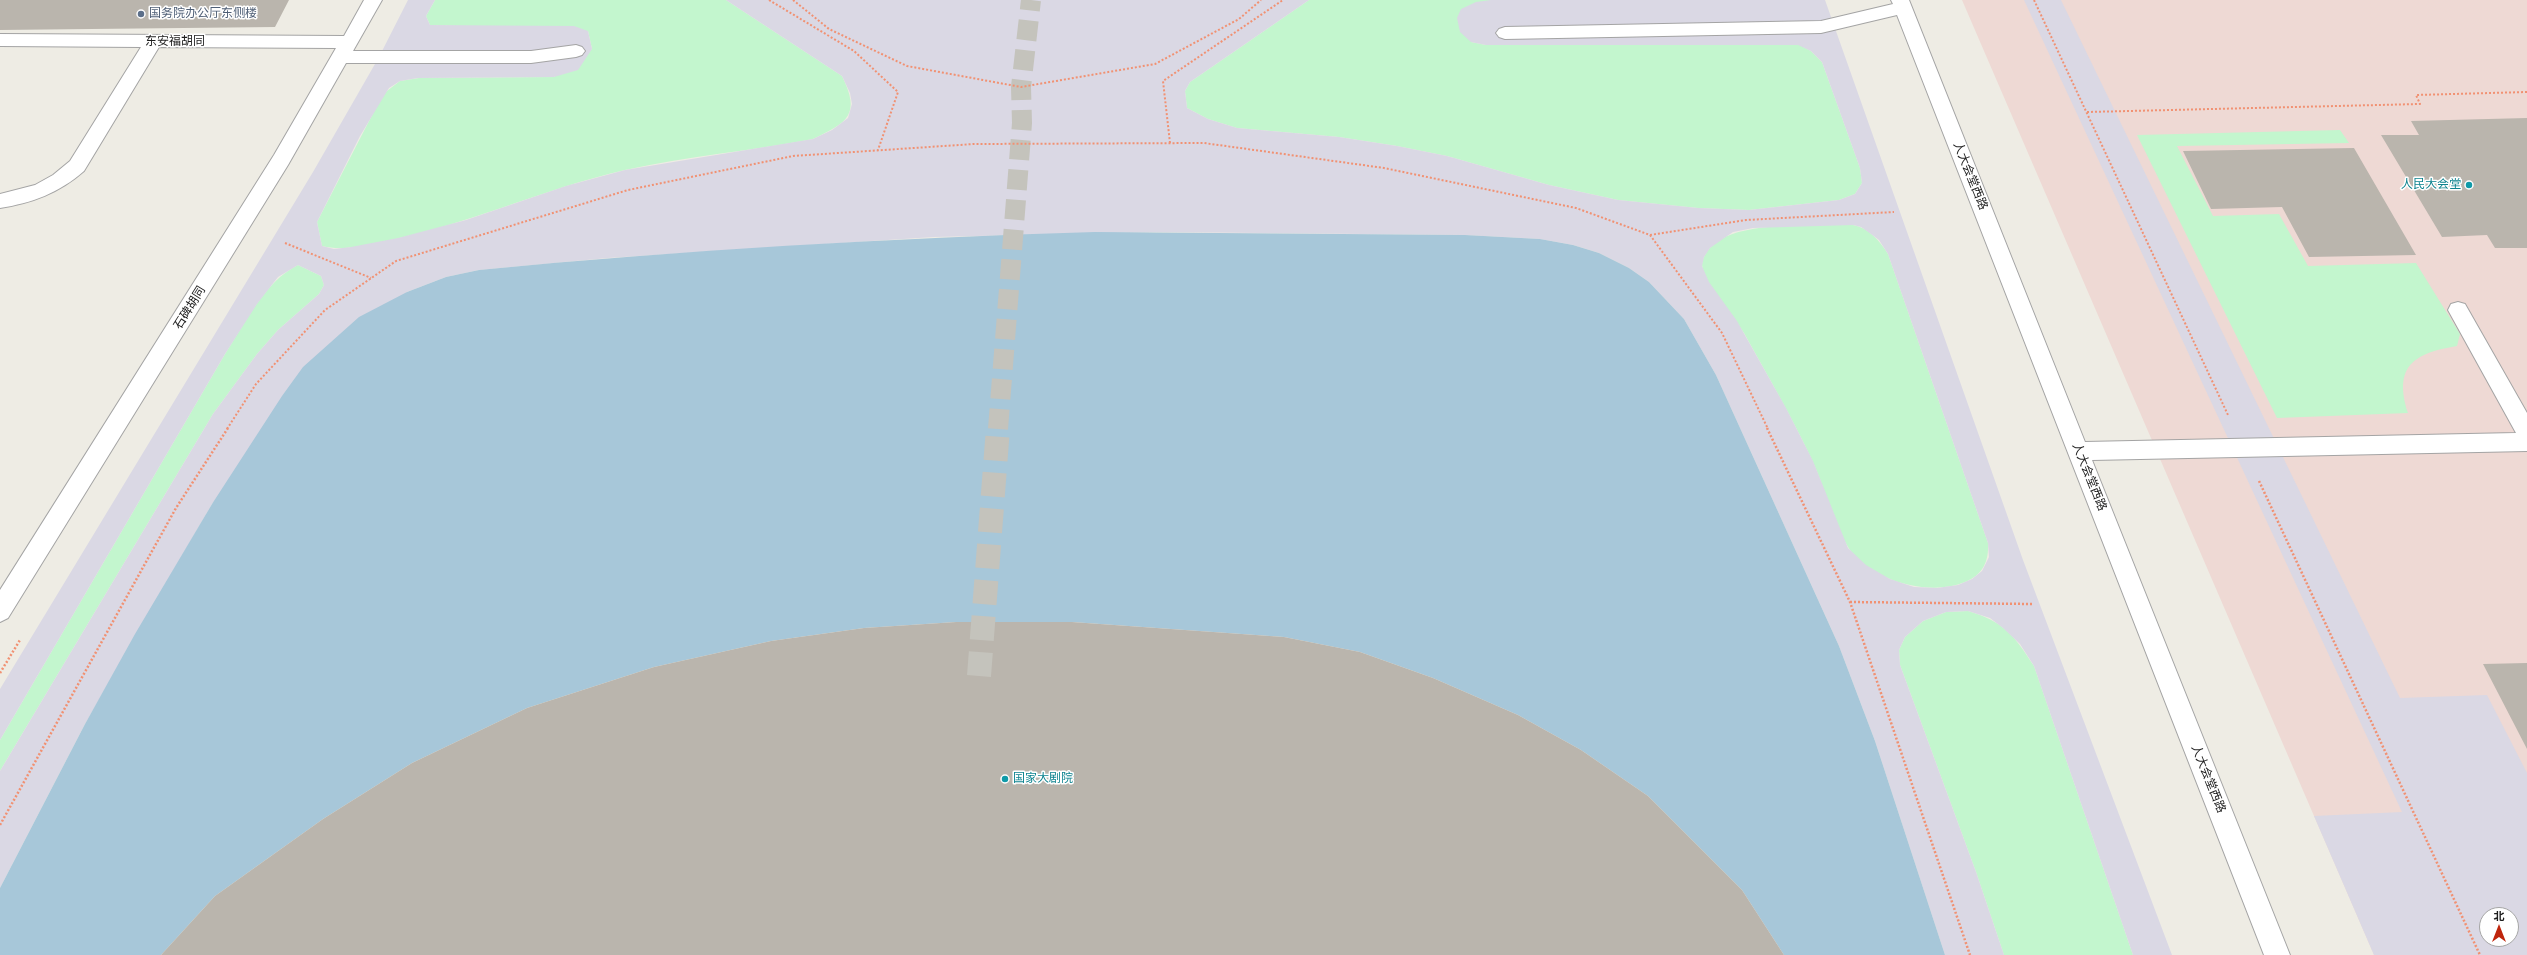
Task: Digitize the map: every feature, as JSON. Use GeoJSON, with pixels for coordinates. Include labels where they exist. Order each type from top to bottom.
{"type":"FeatureCollection","features":[{"type":"Feature","properties":{"kind":"street","name":"石碑胡同"},"geometry":{"type":"LineString","coordinates":[[0,612],[203,288],[346,50],[373,0]]}},
{"type":"Feature","properties":{"kind":"street"},"geometry":{"type":"LineString","coordinates":[[1505,33],[1821,27],[1902,4]]}},
{"type":"Feature","properties":{"kind":"street","name":"人大会堂西路"},"geometry":{"type":"LineString","coordinates":[[1902,4],[2277,955]]}},
{"type":"Feature","properties":{"kind":"street","name":"东安福胡同"},"geometry":{"type":"LineString","coordinates":[[0,40],[153,42],[531,57],[576,52]]}},
{"type":"Feature","properties":{"kind":"street"},"geometry":{"type":"LineString","coordinates":[[0,201],[40,192],[60,182],[77,166],[153,42]]}},
{"type":"Feature","properties":{"kind":"street"},"geometry":{"type":"LineString","coordinates":[[2458,310],[2527,433]]}},
{"type":"Feature","properties":{"kind":"street"},"geometry":{"type":"LineString","coordinates":[[2078,451],[2527,442]]}},
{"type":"Feature","properties":{"kind":"path"},"geometry":{"type":"LineString","coordinates":[[769,0],[854,51],[898,92],[878,150]]}},
{"type":"Feature","properties":{"kind":"path"},"geometry":{"type":"LineString","coordinates":[[793,0],[829,29],[907,66],[1022,87],[1155,64],[1239,19],[1261,0]]}},
{"type":"Feature","properties":{"kind":"path"},"geometry":{"type":"LineString","coordinates":[[1170,143],[1163,81],[1283,0]]}},
{"type":"Feature","properties":{"kind":"path"},"geometry":{"type":"LineString","coordinates":[[2087,112],[2420,104],[2416,95],[2527,92]]}},
{"type":"Feature","properties":{"kind":"path"},"geometry":{"type":"LineString","coordinates":[[0,825],[176,508],[256,384],[325,310],[396,261],[628,190],[794,156],[974,144],[1204,143],[1384,168],[1415,176],[1576,208],[1650,234],[1746,220],[1894,212]]}},
{"type":"Feature","properties":{"kind":"path"},"geometry":{"type":"LineString","coordinates":[[1650,234],[1722,333],[1850,602],[1970,955]]}},
{"type":"Feature","properties":{"kind":"path"},"geometry":{"type":"LineString","coordinates":[[285,243],[371,278]]}},
{"type":"Feature","properties":{"kind":"path"},"geometry":{"type":"LineString","coordinates":[[1850,602],[2032,604]]}},
{"type":"Feature","properties":{"kind":"shaded area"},"geometry":{"type":"Polygon","coordinates":[[[408,0],[435,0],[426,16],[430,25],[574,26],[588,31],[592,49],[578,70],[554,77],[418,78],[400,81],[389,88],[360,136],[317,222],[322,246],[334,249],[398,238],[466,220],[566,186],[625,170],[813,139],[832,130],[848,118],[852,104],[850,93],[842,76],[726,0],[1309,0],[1190,82],[1185,91],[1187,108],[1208,119],[1237,128],[1339,137],[1397,146],[1447,156],[1549,185],[1618,200],[1698,208],[1749,210],[1839,200],[1855,194],[1862,183],[1860,168],[1822,62],[1811,51],[1798,45],[1486,45],[1471,42],[1460,32],[1457,18],[1461,9],[1476,2],[1491,0],[1825,0],[2023,560],[2172,955],[2133,955],[2034,666],[2020,644],[2003,628],[1990,618],[1968,611],[1946,612],[1923,621],[1905,637],[1899,650],[1900,665],[1976,872],[2004,955],[1945,955],[1875,741],[1839,646],[1716,375],[1684,319],[1649,282],[1629,268],[1599,253],[1573,245],[1540,239],[1465,235],[1155,232],[934,237],[608,258],[479,270],[446,277],[407,292],[212,504],[85,724],[0,888],[0,771],[213,414],[257,354],[278,330],[319,294],[324,285],[321,276],[298,265],[278,277],[257,304],[225,354],[0,740],[0,689],[313,172],[379,57],[408,0]],[[1853,225],[1753,228],[1733,232],[1710,248],[1704,257],[1702,266],[1709,282],[1737,321],[1786,408],[1813,461],[1848,548],[1866,565],[1890,579],[1914,587],[1937,588],[1958,585],[1972,579],[1982,571],[1989,557],[1988,543],[1888,254],[1879,240],[1861,227],[1853,225]]]}},
{"type":"Feature","properties":{"kind":"shaded area"},"geometry":{"type":"Polygon","coordinates":[[[1962,0],[2527,0],[2527,955],[2374,955],[1962,0]]]}},
{"type":"Feature","properties":{"kind":"shaded area"},"geometry":{"type":"Polygon","coordinates":[[[2024,0],[2061,0],[2400,698],[2487,695],[2527,773],[2527,955],[2374,955],[2314,816],[2402,812],[2024,0]]]}},
{"type":"Feature","properties":{"kind":"green space"},"geometry":{"type":"Polygon","coordinates":[[[435,0],[726,0],[842,76],[848,89],[850,109],[848,116],[843,122],[813,139],[672,161],[625,170],[564,187],[443,227],[412,235],[374,244],[352,247],[337,248],[322,246],[317,222],[383,94],[400,81],[419,78],[554,77],[592,49],[588,31],[430,25],[426,16],[435,0]]]}},
{"type":"Feature","properties":{"kind":"green space"},"geometry":{"type":"Polygon","coordinates":[[[1309,0],[1491,0],[1471,42],[1486,45],[1798,44],[1811,51],[1822,62],[1860,168],[1862,183],[1855,194],[1839,200],[1749,210],[1698,208],[1618,200],[1549,185],[1447,156],[1397,146],[1339,137],[1237,128],[1208,119],[1187,108],[1185,91],[1190,82],[1309,0]]]}},
{"type":"Feature","properties":{"kind":"green space"},"geometry":{"type":"Polygon","coordinates":[[[2340,130],[2349,143],[2177,146],[2213,216],[2279,214],[2308,266],[2416,263],[2460,334],[2457,346],[2429,353],[2411,364],[2406,373],[2403,384],[2404,397],[2408,413],[2277,418],[2137,135],[2340,130]]]}},
{"type":"Feature","properties":{"kind":"green space"},"geometry":{"type":"Polygon","coordinates":[[[1853,225],[1864,229],[1873,235],[1888,254],[1988,543],[1984,567],[1971,579],[1965,582],[1935,588],[1901,583],[1870,569],[1858,559],[1842,537],[1812,460],[1779,396],[1744,333],[1713,290],[1704,273],[1702,263],[1708,250],[1719,240],[1735,233],[1775,226],[1853,225]]]}},
{"type":"Feature","properties":{"kind":"green space"},"geometry":{"type":"Polygon","coordinates":[[[298,265],[321,276],[324,285],[319,294],[278,330],[257,354],[213,414],[0,771],[0,740],[225,354],[265,292],[286,272],[298,265]]]}},
{"type":"Feature","properties":{"kind":"green space"},"geometry":{"type":"Polygon","coordinates":[[[1968,611],[1990,619],[2007,631],[2014,638],[2034,666],[2133,955],[2004,955],[1976,872],[1900,665],[1899,650],[1905,637],[1923,621],[1946,612],[1968,611]]]}},
{"type":"Feature","properties":{"kind":"water"},"geometry":{"type":"Polygon","coordinates":[[[1095,232],[1465,235],[1540,239],[1573,245],[1599,253],[1629,268],[1649,282],[1684,319],[1716,375],[1839,646],[1875,741],[1945,955],[1784,955],[1742,890],[1648,796],[1581,750],[1518,715],[1433,678],[1360,652],[1284,637],[1072,622],[956,622],[864,628],[771,641],[654,667],[527,708],[412,763],[323,819],[215,896],[161,955],[0,955],[0,888],[85,724],[135,634],[212,504],[282,396],[303,367],[359,317],[407,292],[446,277],[479,270],[633,256],[864,241],[1095,232]]]}},
{"type":"Feature","properties":{"kind":"building","name":"国务院办公厅东侧楼"},"geometry":{"type":"Polygon","coordinates":[[[0,0],[289,0],[275,27],[0,30],[0,0]]]}},
{"type":"Feature","properties":{"kind":"building","name":"人民大会堂"},"geometry":{"type":"Polygon","coordinates":[[[2527,118],[2527,248],[2495,248],[2487,235],[2442,237],[2381,135],[2419,135],[2411,121],[2527,118]]]}},
{"type":"Feature","properties":{"kind":"building"},"geometry":{"type":"Polygon","coordinates":[[[2354,148],[2416,255],[2309,257],[2282,207],[2211,209],[2183,151],[2354,148]]]}},
{"type":"Feature","properties":{"kind":"building","name":"国家大剧院"},"geometry":{"type":"Polygon","coordinates":[[[956,622],[1072,622],[1284,637],[1360,652],[1433,678],[1518,715],[1581,750],[1648,796],[1742,890],[1784,955],[161,955],[215,896],[323,819],[412,763],[527,708],[654,667],[771,641],[864,628],[956,622]]]}},
{"type":"Feature","properties":{"kind":"building"},"geometry":{"type":"Polygon","coordinates":[[[2527,663],[2527,749],[2483,664],[2527,663]]]}},
{"type":"Feature","properties":{"kind":"tunnel"},"geometry":{"type":"LineString","coordinates":[[998,429],[1022,123],[1021,87],[1031,0]]}},
{"type":"Feature","properties":{"kind":"tunnel"},"geometry":{"type":"LineString","coordinates":[[979,676],[998,428]]}},
{"type":"Feature","properties":{"kind":"place","name":"国务院办公厅东侧楼"},"geometry":{"type":"Point","coordinates":[141,14]}},
{"type":"Feature","properties":{"kind":"place","name":"人民大会堂"},"geometry":{"type":"Point","coordinates":[2469,185]}},
{"type":"Feature","properties":{"kind":"place","name":"国家大剧院"},"geometry":{"type":"Point","coordinates":[1005,779]}}]}
